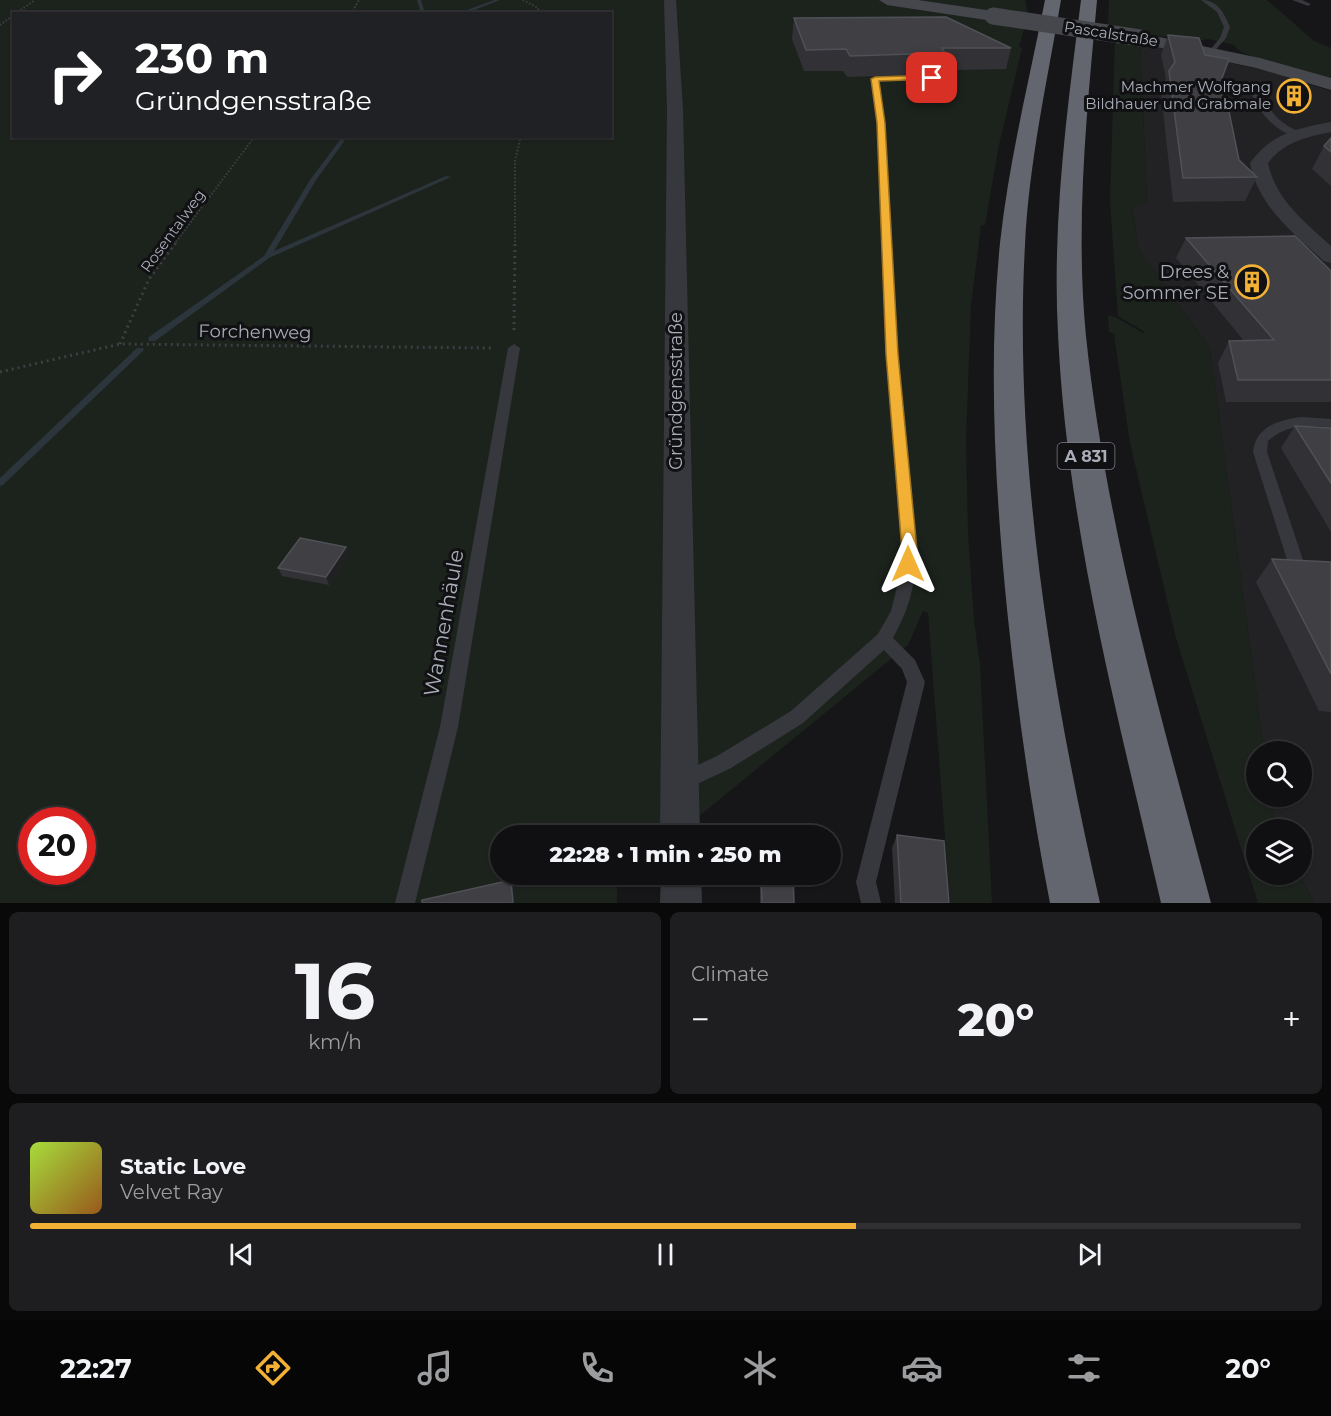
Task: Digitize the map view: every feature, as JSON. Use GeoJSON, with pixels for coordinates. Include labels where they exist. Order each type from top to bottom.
{"type":"FeatureCollection","features":[{"type":"Feature","properties":{"kind":"highway"},"geometry":{"type":"LineString","coordinates":[[1053,0],[1033,98],[1018,189],[1009,326],[1010,424],[1019,548],[1042,726],[1075,903]]}},
{"type":"Feature","properties":{"kind":"highway","name":"A 831"},"geometry":{"type":"LineString","coordinates":[[1089,0],[1078,105],[1069,232],[1072,335],[1089,478],[1125,655],[1186,903]]}},
{"type":"Feature","properties":{"kind":"street","name":"Gründgensstraße"},"geometry":{"type":"LineString","coordinates":[[670,0],[675,110],[680,825]]}},
{"type":"Feature","properties":{"kind":"street","name":"Pascalstraße"},"geometry":{"type":"LineString","coordinates":[[887,0],[939,4],[993,16],[1140,38],[1212,52],[1331,84]]}},
{"type":"Feature","properties":{"kind":"street"},"geometry":{"type":"LineString","coordinates":[[1331,128],[1297,134],[1280,141],[1267,150],[1259,163],[1260,177],[1297,233],[1331,257]]}},
{"type":"Feature","properties":{"kind":"street"},"geometry":{"type":"LineString","coordinates":[[681,885],[681,903]]}},
{"type":"Feature","properties":{"kind":"lane"},"geometry":{"type":"LineString","coordinates":[[1204,0],[1220,11],[1227,27],[1223,38],[1212,52]]}},
{"type":"Feature","properties":{"kind":"lane"},"geometry":{"type":"LineString","coordinates":[[1295,0],[1308,4]]}},
{"type":"Feature","properties":{"kind":"lane"},"geometry":{"type":"LineString","coordinates":[[679,783],[724,762],[797,717],[884,639],[898,612],[907,579],[909,550],[892,354],[881,123],[875,79],[932,78]]}},
{"type":"Feature","properties":{"kind":"lane"},"geometry":{"type":"LineString","coordinates":[[1252,83],[1268,116],[1283,129],[1297,134]]}},
{"type":"Feature","properties":{"kind":"lane","name":"Wannenhäule"},"geometry":{"type":"LineString","coordinates":[[405,903],[449,727],[514,348]]}},
{"type":"Feature","properties":{"kind":"lane"},"geometry":{"type":"LineString","coordinates":[[1296,563],[1260,452],[1261,440],[1271,429],[1286,424],[1304,421],[1331,423]]}},
{"type":"Feature","properties":{"kind":"lane"},"geometry":{"type":"LineString","coordinates":[[872,903],[866,882],[916,682],[909,665],[884,639]]}},
{"type":"Feature","properties":{"kind":"path"},"geometry":{"type":"LineString","coordinates":[[17,12],[35,0]]}},
{"type":"Feature","properties":{"kind":"path"},"geometry":{"type":"LineString","coordinates":[[523,0],[538,8],[539,12]]}},
{"type":"Feature","properties":{"kind":"path"},"geometry":{"type":"LineString","coordinates":[[0,25],[12,16]]}},
{"type":"Feature","properties":{"kind":"path","name":"Rosentalweg"},"geometry":{"type":"LineString","coordinates":[[120,344],[150,279],[254,138]]}},
{"type":"Feature","properties":{"kind":"path"},"geometry":{"type":"LineString","coordinates":[[514,348],[515,161],[521,138]]}},
{"type":"Feature","properties":{"kind":"path","name":"Forchenweg"},"geometry":{"type":"LineString","coordinates":[[0,372],[120,344],[514,348]]}},
{"type":"Feature","properties":{"kind":"shaded area"},"geometry":{"type":"Polygon","coordinates":[[[0,0],[1025,0],[1028,14],[1019,47],[1022,48],[999,145],[985,225],[981,225],[971,305],[966,439],[968,534],[974,620],[980,665],[992,903],[950,903],[928,613],[923,611],[908,645],[688,825],[490,825],[490,885],[617,885],[617,903],[0,903],[0,0]]]}},
{"type":"Feature","properties":{"kind":"shaded area"},"geometry":{"type":"Polygon","coordinates":[[[1109,0],[1267,0],[1314,41],[1331,48],[1331,79],[1255,58],[1240,51],[1234,45],[1208,39],[1196,41],[1108,29],[1109,0]]]}},
{"type":"Feature","properties":{"kind":"shaded area"},"geometry":{"type":"Polygon","coordinates":[[[1115,38],[1140,42],[1147,203],[1132,207],[1139,251],[1210,348],[1263,741],[1246,741],[1246,807],[1272,807],[1275,819],[1246,819],[1246,864],[1176,638],[1130,443],[1114,334],[1109,332],[1108,315],[1145,332],[1118,316],[1110,201],[1115,38]]]}},
{"type":"Feature","properties":{"kind":"shaded area"},"geometry":{"type":"Polygon","coordinates":[[[1140,42],[1278,74],[1331,91],[1331,903],[1314,903],[1304,885],[1312,885],[1312,819],[1273,819],[1271,807],[1312,807],[1312,741],[1263,741],[1210,348],[1139,251],[1132,206],[1147,202],[1140,42]]]}},
{"type":"Feature","properties":{"kind":"shaded area"},"geometry":{"type":"Polygon","coordinates":[[[1252,885],[1304,885],[1314,903],[1258,903],[1252,885]]]}},
{"type":"Feature","properties":{"kind":"building"},"geometry":{"type":"Polygon","coordinates":[[[946,17],[1011,48],[942,48],[956,73],[918,76],[908,61],[939,60],[941,53],[850,56],[846,49],[806,50],[794,18],[946,17]]]}},
{"type":"Feature","properties":{"kind":"building"},"geometry":{"type":"Polygon","coordinates":[[[1168,35],[1199,38],[1205,55],[1229,59],[1222,78],[1239,160],[1257,177],[1183,178],[1169,71],[1175,62],[1168,35]]]}},
{"type":"Feature","properties":{"kind":"building"},"geometry":{"type":"Polygon","coordinates":[[[1331,138],[1331,152],[1324,146],[1331,138]]]}},
{"type":"Feature","properties":{"kind":"building"},"geometry":{"type":"Polygon","coordinates":[[[1295,236],[1331,271],[1331,380],[1238,380],[1229,341],[1274,340],[1186,238],[1295,236]]]}},
{"type":"Feature","properties":{"kind":"building"},"geometry":{"type":"Polygon","coordinates":[[[1295,426],[1331,428],[1331,483],[1295,426]]]}},
{"type":"Feature","properties":{"kind":"building"},"geometry":{"type":"Polygon","coordinates":[[[300,538],[346,547],[326,577],[278,568],[300,538]]]}},
{"type":"Feature","properties":{"kind":"building"},"geometry":{"type":"Polygon","coordinates":[[[1272,559],[1331,562],[1331,674],[1272,559]]]}},
{"type":"Feature","properties":{"kind":"building"},"geometry":{"type":"Polygon","coordinates":[[[897,835],[944,841],[949,903],[901,903],[897,835]]]}},
{"type":"Feature","properties":{"kind":"building"},"geometry":{"type":"Polygon","coordinates":[[[490,885],[511,885],[513,903],[422,903],[422,900],[490,885]]]}},
{"type":"Feature","properties":{"kind":"building"},"geometry":{"type":"Polygon","coordinates":[[[761,885],[793,885],[794,903],[762,903],[761,885]]]}},
{"type":"Feature","properties":{"kind":"waterway"},"geometry":{"type":"LineString","coordinates":[[419,0],[422,12]]}},
{"type":"Feature","properties":{"kind":"waterway"},"geometry":{"type":"LineString","coordinates":[[464,12],[498,0]]}},
{"type":"Feature","properties":{"kind":"waterway"},"geometry":{"type":"LineString","coordinates":[[267,257],[313,180],[344,138]]}},
{"type":"Feature","properties":{"kind":"waterway"},"geometry":{"type":"LineString","coordinates":[[267,257],[448,177]]}},
{"type":"Feature","properties":{"kind":"waterway"},"geometry":{"type":"LineString","coordinates":[[152,339],[267,257]]}},
{"type":"Feature","properties":{"kind":"waterway"},"geometry":{"type":"LineString","coordinates":[[0,483],[140,350]]}},
{"type":"Feature","properties":{"kind":"place","name":"Machmer Wolfgang Bildhauer und Grabmale"},"geometry":{"type":"Point","coordinates":[1294,96]}},
{"type":"Feature","properties":{"kind":"place","name":"Drees & Sommer SE"},"geometry":{"type":"Point","coordinates":[1252,282]}},
{"type":"Feature","properties":{"kind":"route"},"geometry":{"type":"LineString","coordinates":[[908,564],[909,550],[892,354],[881,123],[875,79],[932,78]]}}]}
